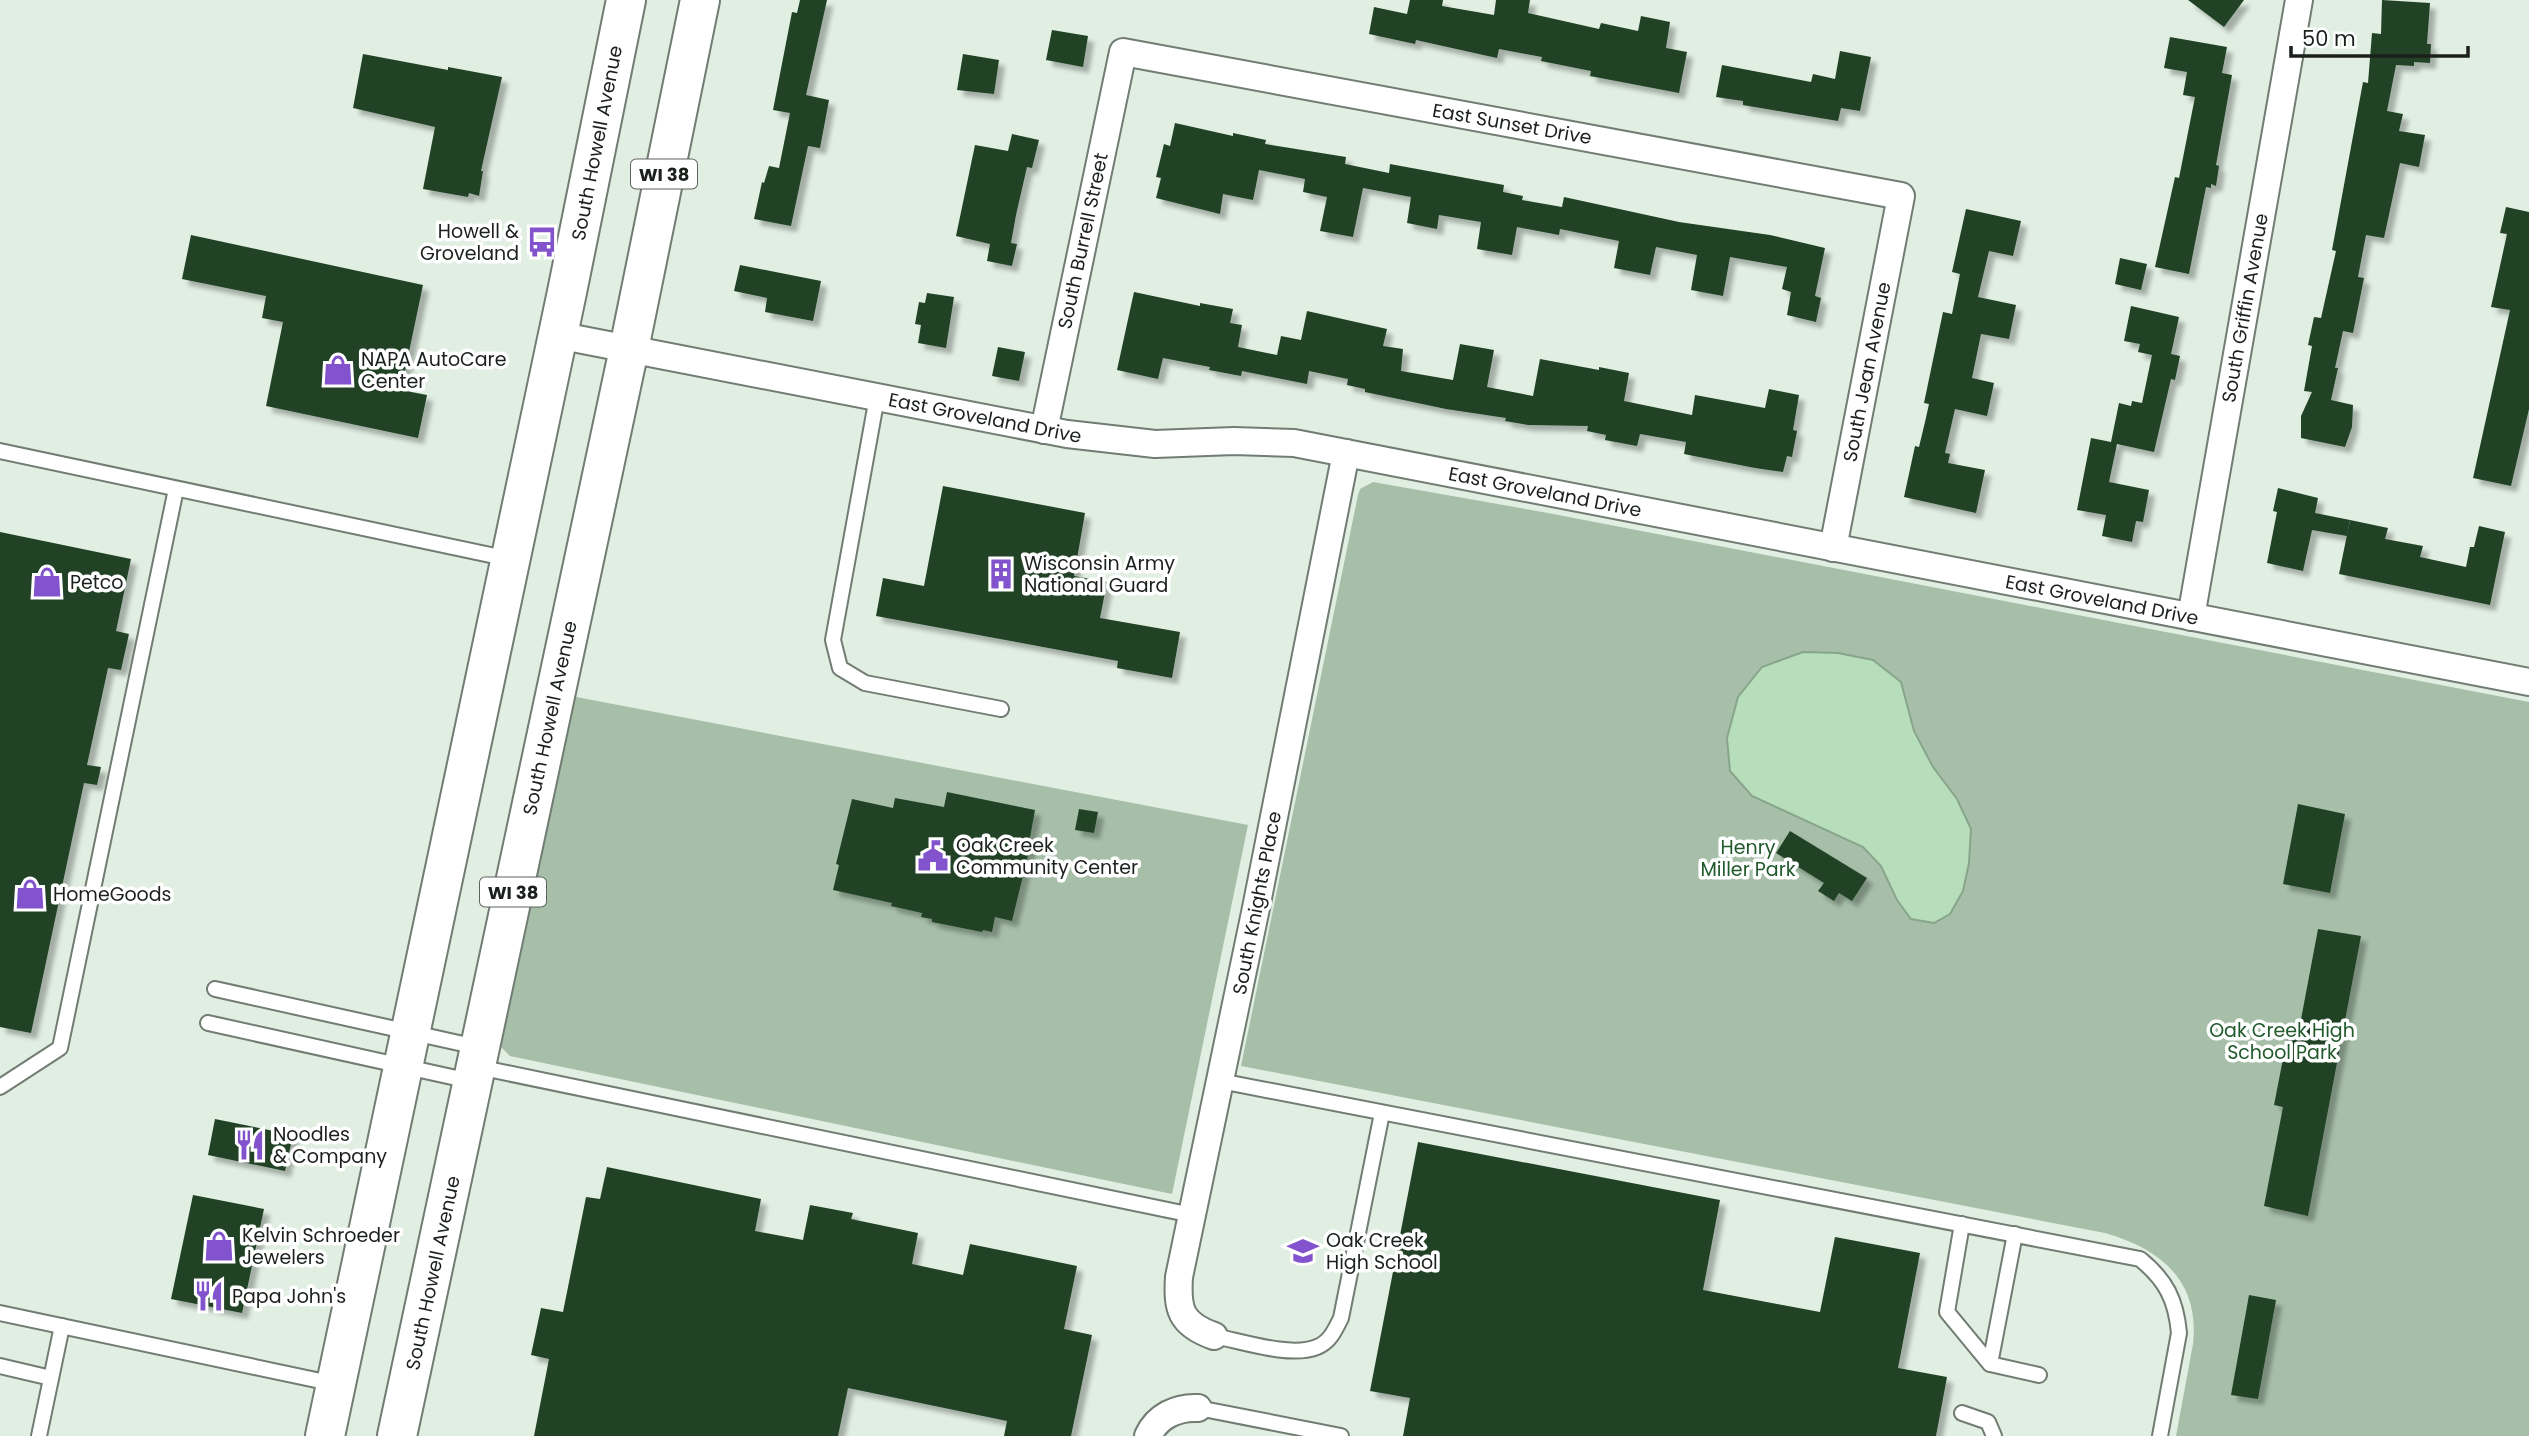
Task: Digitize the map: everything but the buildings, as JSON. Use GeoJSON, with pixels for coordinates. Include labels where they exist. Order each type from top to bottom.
{"type":"FeatureCollection","features":[{"type":"Feature","properties":{"kind":"main road","name":"South Howell Avenue"},"geometry":{"type":"LineString","coordinates":[[325,1436],[511,560],[626,0]]}},
{"type":"Feature","properties":{"kind":"main road","name":"South Howell Avenue"},"geometry":{"type":"LineString","coordinates":[[397,1436],[629,349],[700,0]]}},
{"type":"Feature","properties":{"kind":"street","name":"South Griffin Avenue"},"geometry":{"type":"LineString","coordinates":[[2191,617],[2299,0]]}},
{"type":"Feature","properties":{"kind":"street","name":"East Sunset Drive"},"geometry":{"type":"LineString","coordinates":[[1123,52],[1901,197]]}},
{"type":"Feature","properties":{"kind":"street","name":"South Burrell Street"},"geometry":{"type":"LineString","coordinates":[[1044,430],[1123,52]]}},
{"type":"Feature","properties":{"kind":"street","name":"South Jean Avenue"},"geometry":{"type":"LineString","coordinates":[[1833,548],[1901,197]]}},
{"type":"Feature","properties":{"kind":"street","name":"East Groveland Drive"},"geometry":{"type":"LineString","coordinates":[[557,335],[1044,430],[1155,444],[1282,442],[1346,453],[2529,682]]}},
{"type":"Feature","properties":{"kind":"street","name":"South Knights Place"},"geometry":{"type":"LineString","coordinates":[[1214,1336],[1199,1331],[1186,1319],[1178,1301],[1179,1277],[1346,453]]}},
{"type":"Feature","properties":{"kind":"street"},"geometry":{"type":"LineString","coordinates":[[1148,1436],[1152,1426],[1167,1414],[1183,1408],[1198,1408]]}},
{"type":"Feature","properties":{"kind":"lane"},"geometry":{"type":"LineString","coordinates":[[877,397],[833,640],[841,668],[865,683],[1001,709]]}},
{"type":"Feature","properties":{"kind":"lane"},"geometry":{"type":"LineString","coordinates":[[0,451],[511,560]]}},
{"type":"Feature","properties":{"kind":"lane"},"geometry":{"type":"LineString","coordinates":[[0,1087],[60,1048],[176,489]]}},
{"type":"Feature","properties":{"kind":"lane"},"geometry":{"type":"LineString","coordinates":[[215,989],[408,1050],[477,1065]]}},
{"type":"Feature","properties":{"kind":"lane"},"geometry":{"type":"LineString","coordinates":[[208,1023],[408,1050],[1192,1215]]}},
{"type":"Feature","properties":{"kind":"lane"},"geometry":{"type":"LineString","coordinates":[[1220,1081],[2140,1259],[2166,1284],[2174,1301],[2179,1333],[2160,1436]]}},
{"type":"Feature","properties":{"kind":"lane"},"geometry":{"type":"LineString","coordinates":[[1214,1336],[1304,1351],[1319,1347],[1332,1336],[1341,1318],[1382,1112]]}},
{"type":"Feature","properties":{"kind":"lane"},"geometry":{"type":"LineString","coordinates":[[1962,1224],[1947,1312],[1990,1364],[2039,1375]]}},
{"type":"Feature","properties":{"kind":"lane"},"geometry":{"type":"LineString","coordinates":[[1990,1364],[2015,1234]]}},
{"type":"Feature","properties":{"kind":"lane"},"geometry":{"type":"LineString","coordinates":[[0,1313],[336,1384]]}},
{"type":"Feature","properties":{"kind":"lane"},"geometry":{"type":"LineString","coordinates":[[39,1436],[62,1326]]}},
{"type":"Feature","properties":{"kind":"lane"},"geometry":{"type":"LineString","coordinates":[[0,1366],[51,1378]]}},
{"type":"Feature","properties":{"kind":"lane"},"geometry":{"type":"LineString","coordinates":[[1198,1408],[1341,1436]]}},
{"type":"Feature","properties":{"kind":"lane"},"geometry":{"type":"LineString","coordinates":[[1962,1413],[1988,1422],[1994,1436]]}},
{"type":"Feature","properties":{"kind":"green space"},"geometry":{"type":"Polygon","coordinates":[[[1373,482],[1548,513],[2529,702],[2529,1436],[2176,1436],[2193,1344],[2194,1322],[2190,1302],[2173,1271],[2143,1248],[2125,1240],[2105,1233],[1241,1066],[1358,495],[1360,489],[1373,482]]]}},
{"type":"Feature","properties":{"kind":"green space"},"geometry":{"type":"Polygon","coordinates":[[[571,696],[1248,825],[1172,1194],[510,1056],[501,1047],[500,1040],[571,696]]]}},
{"type":"Feature","properties":{"kind":"shaded area"},"geometry":{"type":"Polygon","coordinates":[[[1803,652],[1838,653],[1873,660],[1901,682],[1914,731],[1933,767],[1957,799],[1971,829],[1969,863],[1963,891],[1950,914],[1934,923],[1911,919],[1897,900],[1881,866],[1863,847],[1752,796],[1730,771],[1727,738],[1738,697],[1762,667],[1803,652]]]}},
{"type":"Feature","properties":{"kind":"place","name":"Howell & Groveland"},"geometry":{"type":"Point","coordinates":[542,242]}},
{"type":"Feature","properties":{"kind":"place","name":"NAPA AutoCare Center"},"geometry":{"type":"Point","coordinates":[338,370]}},
{"type":"Feature","properties":{"kind":"place","name":"Wisconsin Army National Guard"},"geometry":{"type":"Point","coordinates":[1001,574]}},
{"type":"Feature","properties":{"kind":"place","name":"Petco"},"geometry":{"type":"Point","coordinates":[47,582]}},
{"type":"Feature","properties":{"kind":"place","name":"Oak Creek Community Center"},"geometry":{"type":"Point","coordinates":[933,856]}},
{"type":"Feature","properties":{"kind":"place","name":"HomeGoods"},"geometry":{"type":"Point","coordinates":[30,894]}},
{"type":"Feature","properties":{"kind":"place","name":"Noodles & Company"},"geometry":{"type":"Point","coordinates":[250,1145]}},
{"type":"Feature","properties":{"kind":"place","name":"Kelvin Schroeder Jewelers"},"geometry":{"type":"Point","coordinates":[219,1246]}},
{"type":"Feature","properties":{"kind":"place","name":"Oak Creek High School"},"geometry":{"type":"Point","coordinates":[1303,1251]}},
{"type":"Feature","properties":{"kind":"place","name":"Papa John's"},"geometry":{"type":"Point","coordinates":[209,1296]}},
{"type":"Feature","properties":{"kind":"park label","name":"Henry Miller Park"},"geometry":{"type":"Point","coordinates":[1748,858]}},
{"type":"Feature","properties":{"kind":"park label","name":"Oak Creek High School Park"},"geometry":{"type":"Point","coordinates":[2282,1041]}}]}
